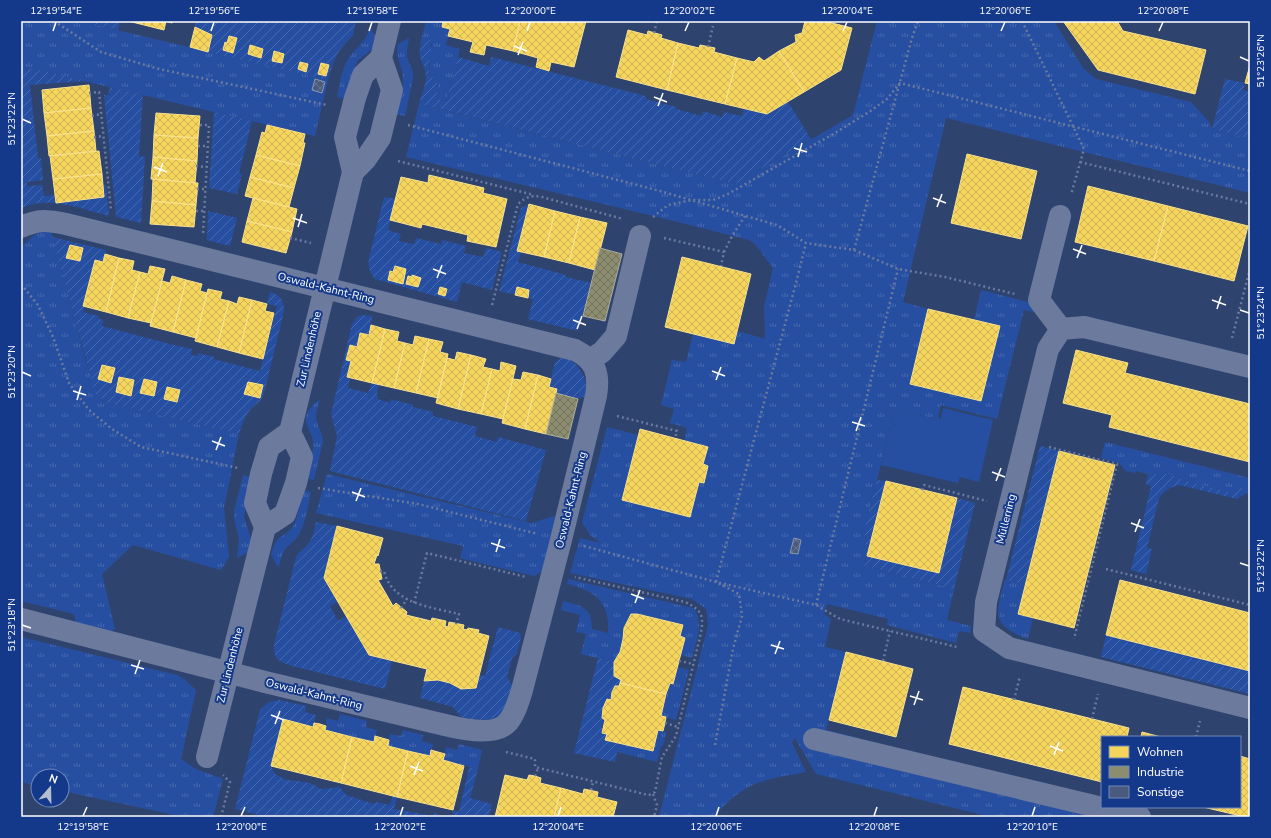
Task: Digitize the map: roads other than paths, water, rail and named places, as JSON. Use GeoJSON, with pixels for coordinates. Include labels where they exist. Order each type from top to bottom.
{"type":"FeatureCollection","features":[{"type":"Feature","properties":{"kind":"street"},"geometry":{"type":"LineString","coordinates":[[381,58],[390,21]]}},
{"type":"Feature","properties":{"kind":"street","name":"Zur Lindenhöhe"},"geometry":{"type":"LineString","coordinates":[[290,432],[353,172],[345,137],[363,75],[381,58],[392,90],[385,119],[380,138],[365,160],[353,172]]}},
{"type":"Feature","properties":{"kind":"street"},"geometry":{"type":"LineString","coordinates":[[1060,216],[1039,300],[1061,329],[1084,327],[1250,367]]}},
{"type":"Feature","properties":{"kind":"street","name":"Oswald-Kahnt-Ring"},"geometry":{"type":"LineString","coordinates":[[21,228],[33,222],[50,221],[66,224],[575,350],[590,360],[594,365],[597,376],[597,394],[517,708],[506,724],[498,728],[485,731],[445,726],[21,619]]}},
{"type":"Feature","properties":{"kind":"street"},"geometry":{"type":"LineString","coordinates":[[590,360],[602,352],[616,336],[640,236]]}},
{"type":"Feature","properties":{"kind":"street","name":"Müllerring"},"geometry":{"type":"LineString","coordinates":[[1061,329],[1048,349],[986,602],[984,630],[1009,648],[1250,708]]}},
{"type":"Feature","properties":{"kind":"street"},"geometry":{"type":"LineString","coordinates":[[290,432],[302,457],[296,483],[286,514],[265,527],[255,503],[261,474],[269,447],[290,432]]}},
{"type":"Feature","properties":{"kind":"street","name":"Zur Lindenhöhe"},"geometry":{"type":"LineString","coordinates":[[207,756],[265,527]]}},
{"type":"Feature","properties":{"kind":"street"},"geometry":{"type":"LineString","coordinates":[[814,739],[1101,808]]}},
{"type":"Feature","properties":{"kind":"street"},"geometry":{"type":"LineString","coordinates":[[1102,808],[1140,817]]}}]}
